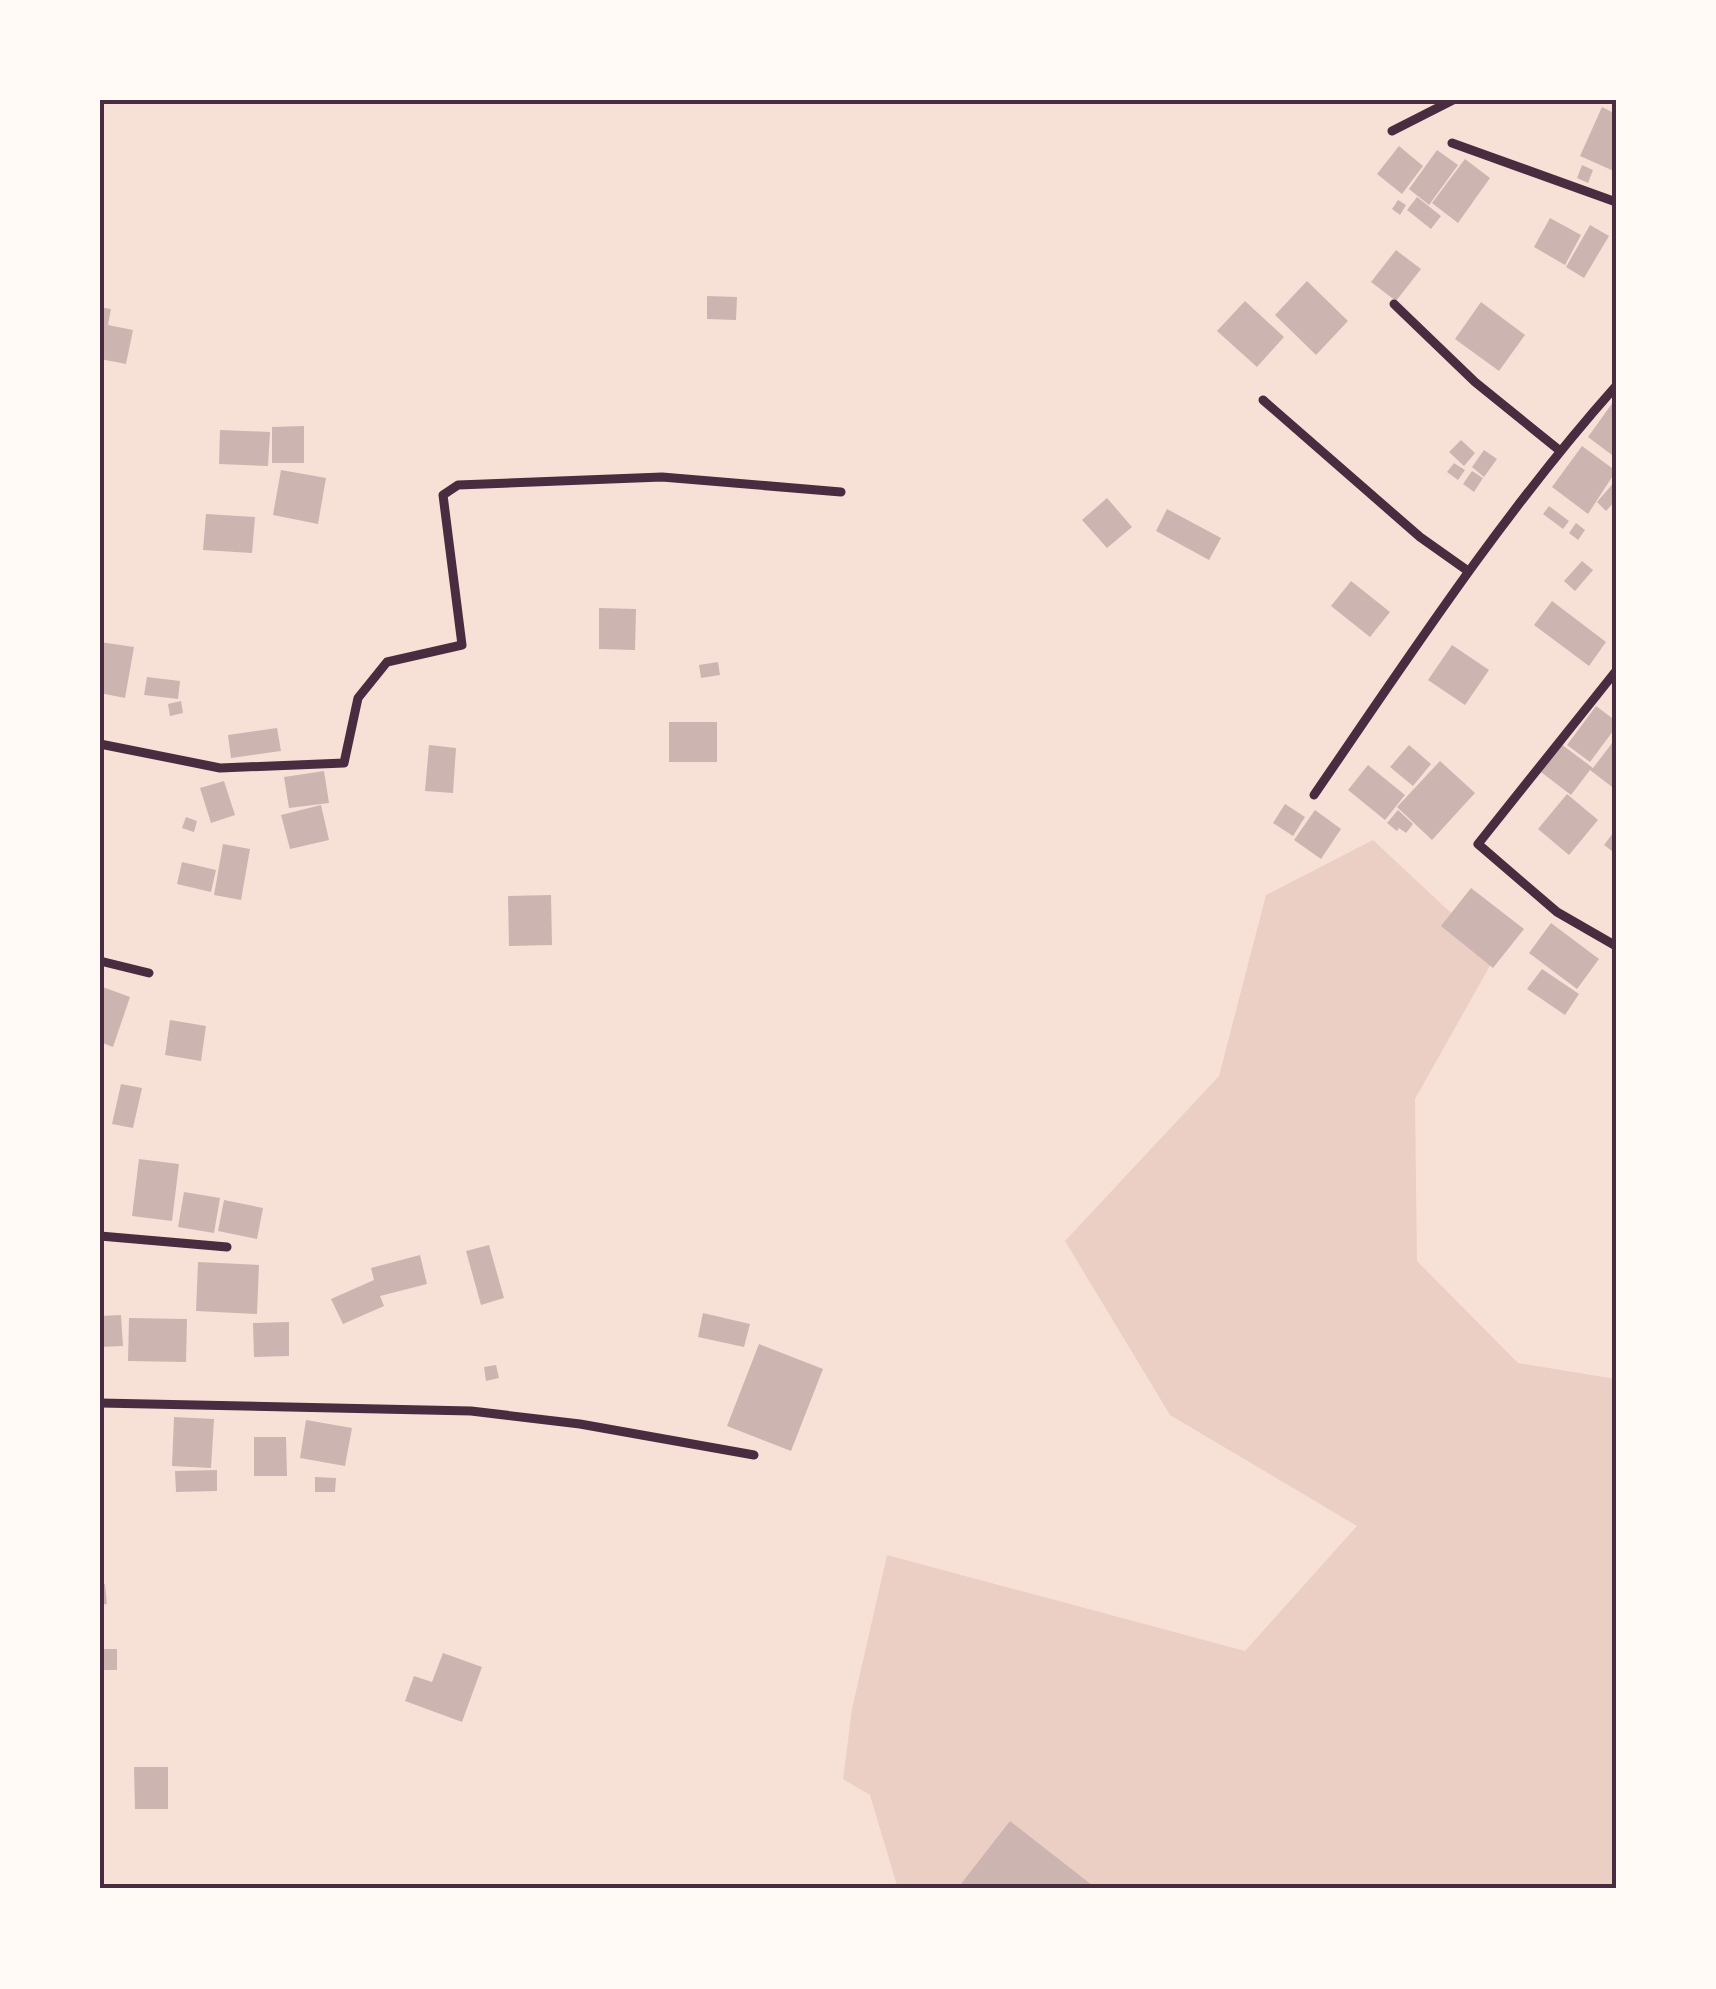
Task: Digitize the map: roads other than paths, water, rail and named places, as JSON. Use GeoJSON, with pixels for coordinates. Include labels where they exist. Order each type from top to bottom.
{"type":"FeatureCollection","features":[{"type":"Feature","properties":{"kind":"street"},"geometry":{"type":"LineString","coordinates":[[1392,130],[1452,100]]}},
{"type":"Feature","properties":{"kind":"street"},"geometry":{"type":"LineString","coordinates":[[1452,142],[1616,202]]}},
{"type":"Feature","properties":{"kind":"street"},"geometry":{"type":"LineString","coordinates":[[1394,304],[1476,382],[1560,450]]}},
{"type":"Feature","properties":{"kind":"street"},"geometry":{"type":"LineString","coordinates":[[1314,796],[1468,571],[1560,450],[1616,386]]}},
{"type":"Feature","properties":{"kind":"street"},"geometry":{"type":"LineString","coordinates":[[1263,400],[1420,536],[1468,571]]}},
{"type":"Feature","properties":{"kind":"street"},"geometry":{"type":"LineString","coordinates":[[100,744],[220,768],[344,762],[358,698],[387,662],[462,644],[442,495],[458,485],[662,476],[841,492]]}},
{"type":"Feature","properties":{"kind":"street"},"geometry":{"type":"LineString","coordinates":[[1615,676],[1478,844],[1557,912],[1616,946]]}},
{"type":"Feature","properties":{"kind":"street"},"geometry":{"type":"LineString","coordinates":[[100,961],[149,973]]}},
{"type":"Feature","properties":{"kind":"street"},"geometry":{"type":"LineString","coordinates":[[100,1236],[227,1247]]}},
{"type":"Feature","properties":{"kind":"street"},"geometry":{"type":"LineString","coordinates":[[100,1403],[471,1412],[580,1424],[754,1456]]}}]}
